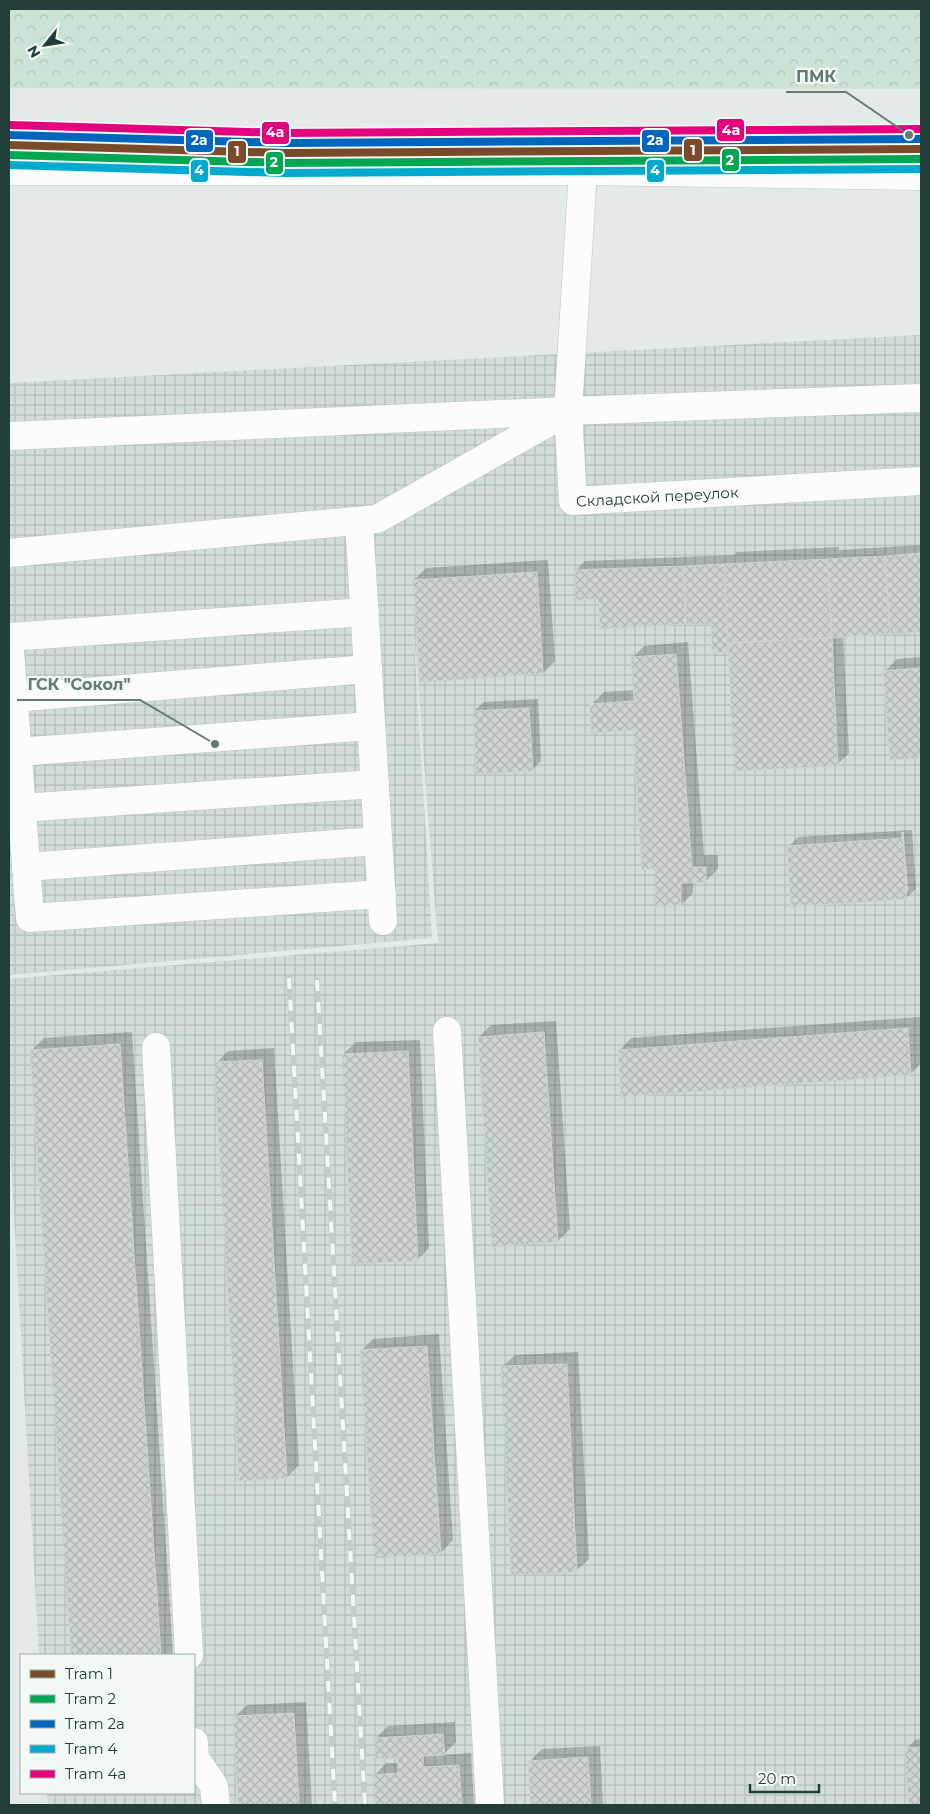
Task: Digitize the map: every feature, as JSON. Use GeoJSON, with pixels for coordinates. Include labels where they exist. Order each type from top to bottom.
{"type":"FeatureCollection","features":[{"type":"Feature","properties":{"kind":"street"},"geometry":{"type":"LineString","coordinates":[[9,171],[583,171],[921,176]]}},
{"type":"Feature","properties":{"kind":"street","name":"Складской переулок"},"geometry":{"type":"LineString","coordinates":[[583,171],[568,411],[573,501],[921,482]]}},
{"type":"Feature","properties":{"kind":"street"},"geometry":{"type":"LineString","coordinates":[[9,436],[568,411],[921,398]]}},
{"type":"Feature","properties":{"kind":"street"},"geometry":{"type":"LineString","coordinates":[[9,553],[377,519],[568,411]]}},
{"type":"Feature","properties":{"kind":"street"},"geometry":{"type":"LineString","coordinates":[[359,521],[383,921]]}},
{"type":"Feature","properties":{"kind":"street"},"geometry":{"type":"LineString","coordinates":[[365,612],[9,637],[10,668],[30,918],[382,894]]}},
{"type":"Feature","properties":{"kind":"street"},"geometry":{"type":"LineString","coordinates":[[13,698],[368,669]]}},
{"type":"Feature","properties":{"kind":"street"},"geometry":{"type":"LineString","coordinates":[[17,752],[371,726]]}},
{"type":"Feature","properties":{"kind":"street"},"geometry":{"type":"LineString","coordinates":[[21,808],[375,784]]}},
{"type":"Feature","properties":{"kind":"street"},"geometry":{"type":"LineString","coordinates":[[26,867],[378,841]]}},
{"type":"Feature","properties":{"kind":"street"},"geometry":{"type":"LineString","coordinates":[[447,1031],[490,1805]]}},
{"type":"Feature","properties":{"kind":"street"},"geometry":{"type":"LineString","coordinates":[[156,1047],[189,1654]]}},
{"type":"Feature","properties":{"kind":"street"},"geometry":{"type":"LineString","coordinates":[[195,1758],[214,1786],[216,1805]]}},
{"type":"Feature","properties":{"kind":"path"},"geometry":{"type":"LineString","coordinates":[[872,128],[873,156]]}},
{"type":"Feature","properties":{"kind":"shaded area"},"geometry":{"type":"Polygon","coordinates":[[[921,335],[921,1805],[48,1805],[47,1794],[195,1794],[195,1654],[39,1654],[9,1125],[9,979],[438,943],[412,607],[432,938],[9,975],[9,383],[921,335]]]}},
{"type":"Feature","properties":{"kind":"green space"},"geometry":{"type":"Polygon","coordinates":[[[9,9],[921,9],[921,89],[9,88],[9,9]]]}},
{"type":"Feature","properties":{"kind":"building"},"geometry":{"type":"Polygon","coordinates":[[[921,553],[921,632],[890,634],[885,556],[921,553]]]}},
{"type":"Feature","properties":{"kind":"building"},"geometry":{"type":"Polygon","coordinates":[[[885,556],[890,634],[832,638],[827,559],[885,556]]]}},
{"type":"Feature","properties":{"kind":"building"},"geometry":{"type":"Polygon","coordinates":[[[827,559],[832,638],[728,643],[724,564],[827,559]]]}},
{"type":"Feature","properties":{"kind":"building"},"geometry":{"type":"Polygon","coordinates":[[[724,564],[728,652],[712,653],[711,624],[686,624],[683,566],[724,564]]]}},
{"type":"Feature","properties":{"kind":"building"},"geometry":{"type":"Polygon","coordinates":[[[683,566],[686,624],[600,629],[598,599],[576,600],[575,570],[683,566]]]}},
{"type":"Feature","properties":{"kind":"building"},"geometry":{"type":"Polygon","coordinates":[[[537,572],[543,674],[420,682],[413,580],[537,572]]]}},
{"type":"Feature","properties":{"kind":"building"},"geometry":{"type":"Polygon","coordinates":[[[832,638],[838,766],[734,771],[728,643],[832,638]]]}},
{"type":"Feature","properties":{"kind":"building"},"geometry":{"type":"Polygon","coordinates":[[[676,654],[692,867],[706,867],[706,882],[681,883],[681,906],[655,907],[655,868],[642,870],[633,730],[591,733],[590,704],[634,701],[631,657],[676,654]]]}},
{"type":"Feature","properties":{"kind":"building"},"geometry":{"type":"Polygon","coordinates":[[[921,668],[921,758],[890,760],[883,671],[921,668]]]}},
{"type":"Feature","properties":{"kind":"building"},"geometry":{"type":"Polygon","coordinates":[[[529,708],[533,771],[476,774],[473,711],[529,708]]]}},
{"type":"Feature","properties":{"kind":"building"},"geometry":{"type":"Polygon","coordinates":[[[903,838],[907,899],[791,907],[787,846],[903,838]]]}},
{"type":"Feature","properties":{"kind":"building"},"geometry":{"type":"Polygon","coordinates":[[[908,1028],[911,1075],[621,1097],[618,1050],[908,1028]]]}},
{"type":"Feature","properties":{"kind":"building"},"geometry":{"type":"Polygon","coordinates":[[[544,1032],[558,1242],[492,1247],[478,1037],[544,1032]]]}},
{"type":"Feature","properties":{"kind":"building"},"geometry":{"type":"Polygon","coordinates":[[[120,1044],[161,1654],[71,1654],[30,1050],[120,1044]]]}},
{"type":"Feature","properties":{"kind":"building"},"geometry":{"type":"Polygon","coordinates":[[[408,1051],[418,1261],[352,1264],[342,1054],[408,1051]]]}},
{"type":"Feature","properties":{"kind":"building"},"geometry":{"type":"Polygon","coordinates":[[[262,1060],[287,1478],[239,1481],[214,1062],[262,1060]]]}},
{"type":"Feature","properties":{"kind":"building"},"geometry":{"type":"Polygon","coordinates":[[[427,1346],[441,1554],[374,1558],[360,1350],[427,1346]]]}},
{"type":"Feature","properties":{"kind":"building"},"geometry":{"type":"Polygon","coordinates":[[[567,1364],[577,1572],[511,1575],[501,1366],[567,1364]]]}},
{"type":"Feature","properties":{"kind":"building"},"geometry":{"type":"Polygon","coordinates":[[[294,1713],[299,1805],[238,1805],[233,1716],[294,1713]]]}},
{"type":"Feature","properties":{"kind":"building"},"geometry":{"type":"Polygon","coordinates":[[[443,1734],[445,1755],[423,1756],[423,1767],[459,1765],[462,1805],[374,1805],[373,1775],[398,1773],[398,1758],[376,1759],[374,1738],[443,1734]]]}},
{"type":"Feature","properties":{"kind":"building"},"geometry":{"type":"Polygon","coordinates":[[[921,1747],[921,1805],[909,1805],[904,1748],[921,1747]]]}},
{"type":"Feature","properties":{"kind":"building"},"geometry":{"type":"Polygon","coordinates":[[[588,1757],[591,1805],[531,1805],[528,1761],[588,1757]]]}},
{"type":"Feature","properties":{"kind":"railway"},"geometry":{"type":"LineString","coordinates":[[289,978],[335,1805]]}},
{"type":"Feature","properties":{"kind":"railway"},"geometry":{"type":"LineString","coordinates":[[317,980],[365,1805]]}},
{"type":"Feature","properties":{"kind":"tram line","name":"4а"},"geometry":{"type":"LineString","coordinates":[[10,125],[286,133],[921,129]]}},
{"type":"Feature","properties":{"kind":"tram line","name":"2а"},"geometry":{"type":"LineString","coordinates":[[9,135],[286,143],[921,139]]}},
{"type":"Feature","properties":{"kind":"tram line","name":"1"},"geometry":{"type":"LineString","coordinates":[[9,145],[286,153],[921,149]]}},
{"type":"Feature","properties":{"kind":"tram line","name":"2"},"geometry":{"type":"LineString","coordinates":[[9,155],[286,163],[921,159]]}},
{"type":"Feature","properties":{"kind":"tram line","name":"4"},"geometry":{"type":"LineString","coordinates":[[9,165],[286,173],[921,169]]}},
{"type":"Feature","properties":{"kind":"place","name":"ПМК"},"geometry":{"type":"Point","coordinates":[909,135]}},
{"type":"Feature","properties":{"kind":"place","name":"ГСК \"Сокол\""},"geometry":{"type":"Point","coordinates":[215,744]}}]}
